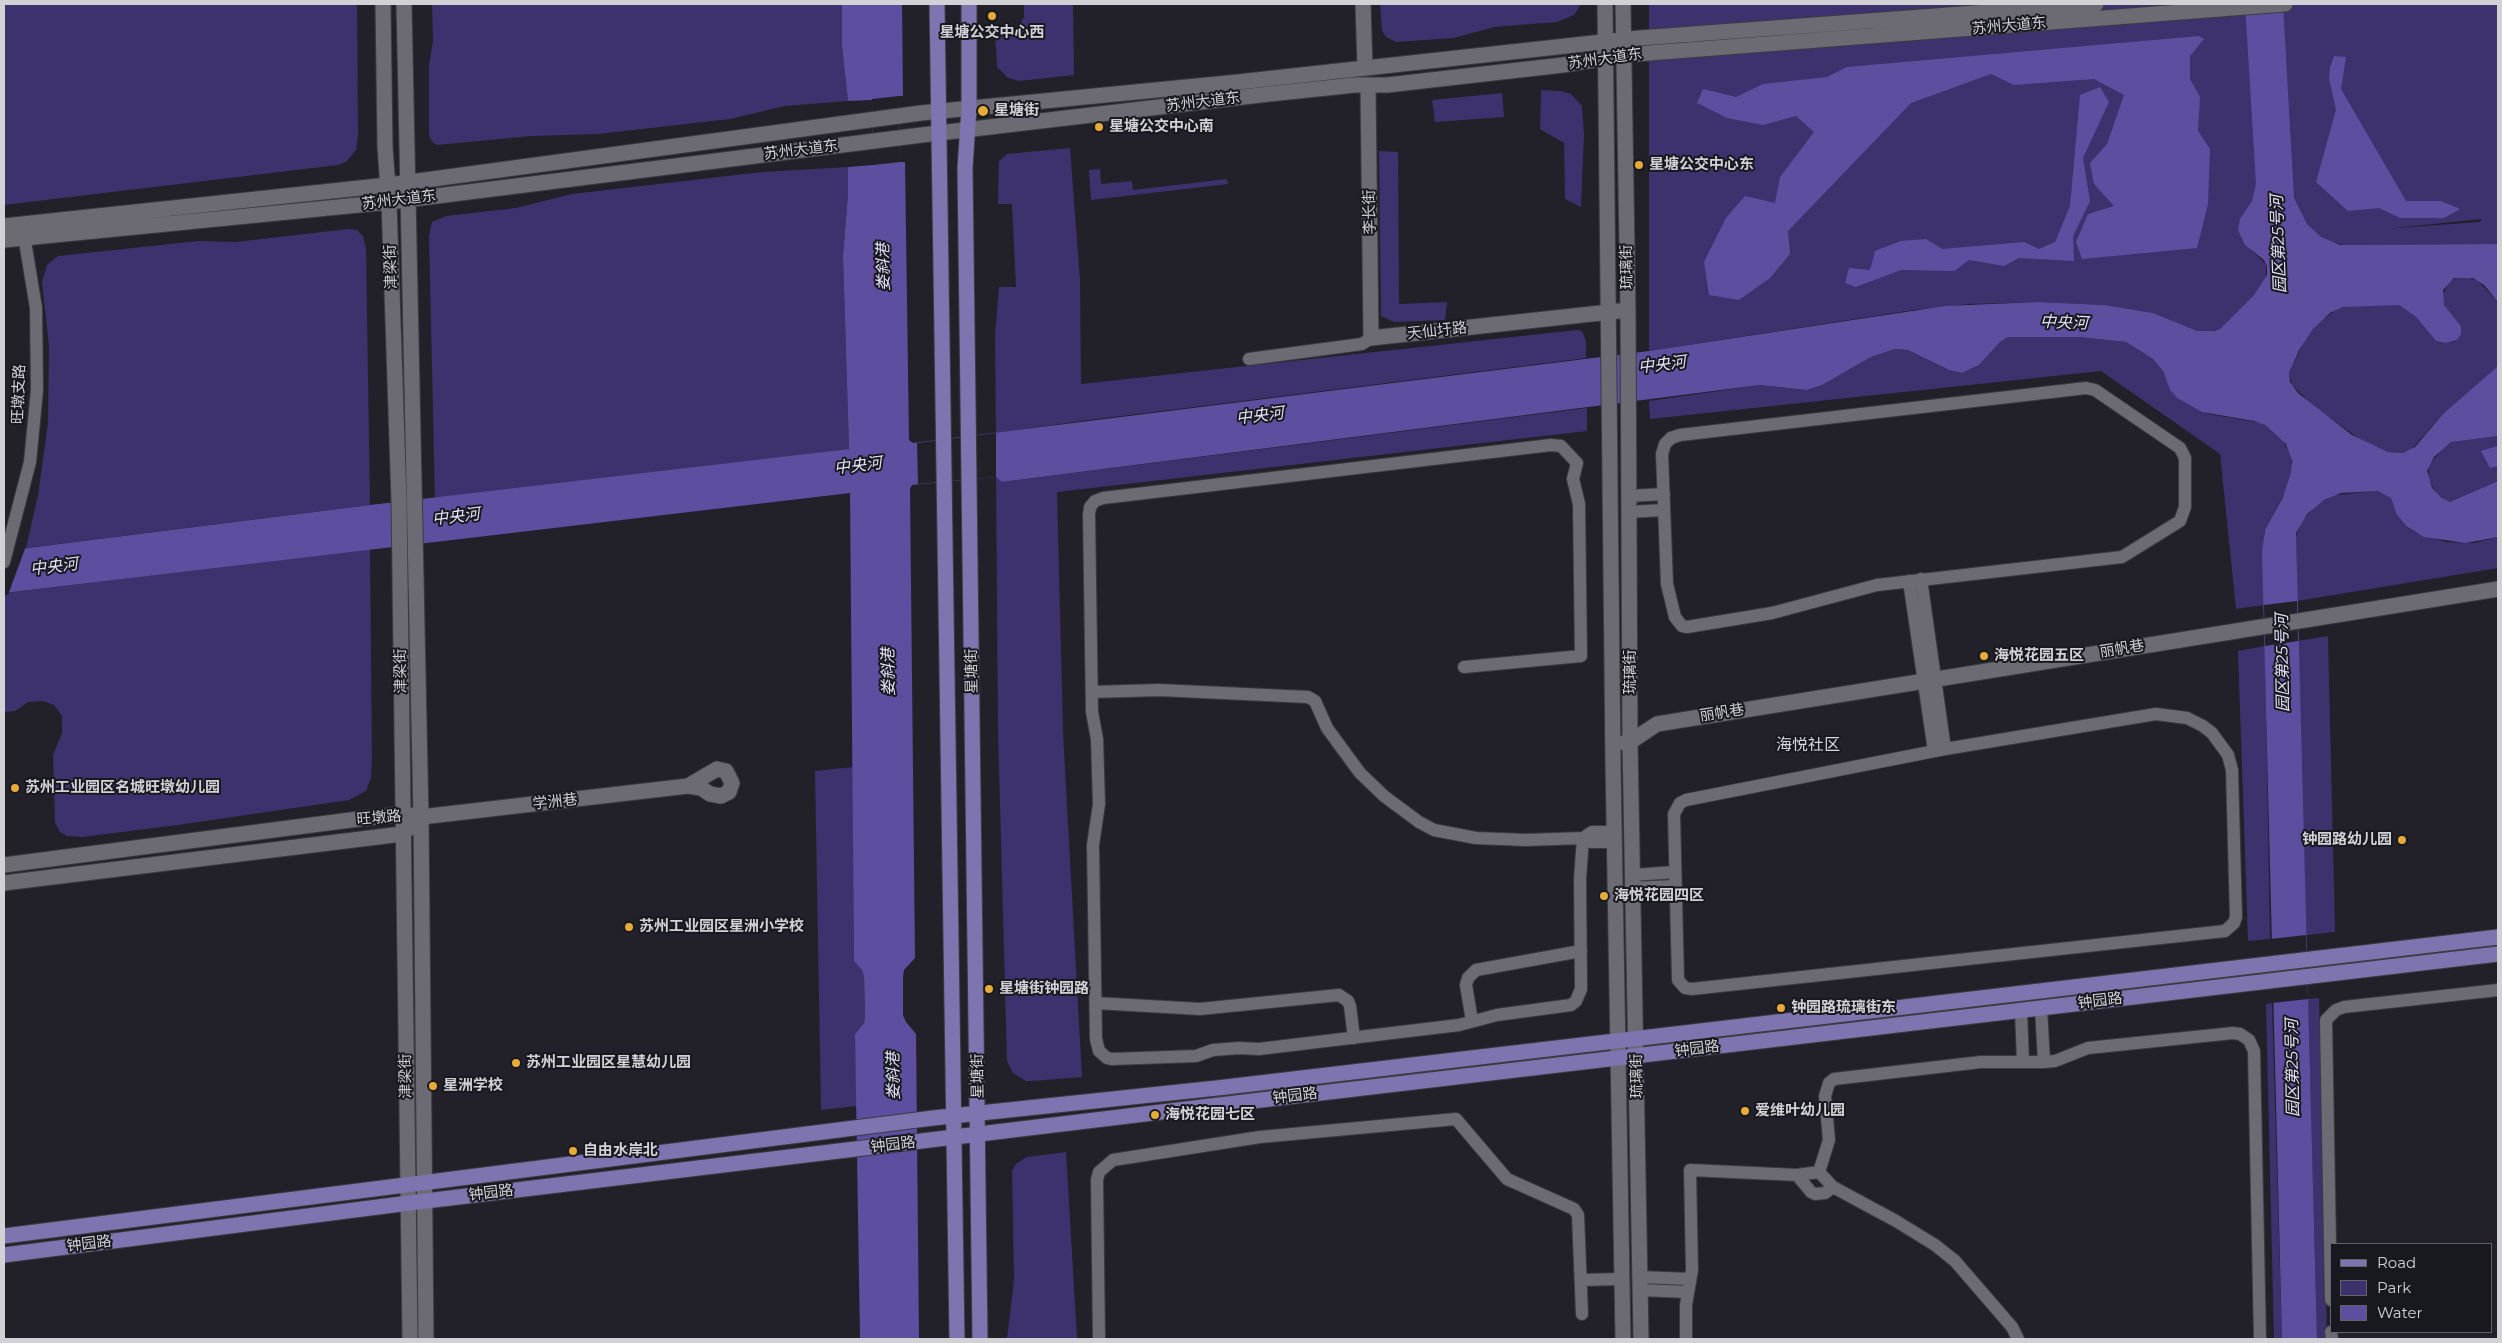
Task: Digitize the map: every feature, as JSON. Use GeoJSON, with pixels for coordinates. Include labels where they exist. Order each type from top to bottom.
{"type":"FeatureCollection","features":[{"type":"Feature","properties":{"kind":"main road","name":"津梁街"},"geometry":{"type":"LineString","coordinates":[[383,4],[400,548],[402,834],[410,1339]]}},
{"type":"Feature","properties":{"kind":"main road","name":"津梁街"},"geometry":{"type":"LineString","coordinates":[[404,4],[406,182],[415,499],[421,817],[426,1339]]}},
{"type":"Feature","properties":{"kind":"main road","name":"星塘街"},"geometry":{"type":"LineString","coordinates":[[937,4],[957,1339]]}},
{"type":"Feature","properties":{"kind":"main road","name":"星塘街"},"geometry":{"type":"LineString","coordinates":[[969,4],[969,108],[965,168],[980,1339]]}},
{"type":"Feature","properties":{"kind":"main road"},"geometry":{"type":"LineString","coordinates":[[1363,4],[1368,68]]}},
{"type":"Feature","properties":{"kind":"main road"},"geometry":{"type":"LineString","coordinates":[[1368,68],[1370,4]]}},
{"type":"Feature","properties":{"kind":"main road","name":"琉璃街"},"geometry":{"type":"LineString","coordinates":[[1606,4],[1605,58],[1610,312],[1613,744],[1623,1339]]}},
{"type":"Feature","properties":{"kind":"main road","name":"琉璃街"},"geometry":{"type":"LineString","coordinates":[[1623,4],[1628,310],[1630,742],[1641,1339]]}},
{"type":"Feature","properties":{"kind":"main road","name":"苏州大道东"},"geometry":{"type":"LineString","coordinates":[[4,240],[23,231],[388,185],[872,119],[969,108],[1623,40],[2096,4]]}},
{"type":"Feature","properties":{"kind":"main road","name":"苏州大道东"},"geometry":{"type":"LineString","coordinates":[[4,226],[23,231],[389,202],[938,133],[1269,94],[1563,65],[1623,55],[2285,4]]}},
{"type":"Feature","properties":{"kind":"main road","name":"李长街"},"geometry":{"type":"LineString","coordinates":[[1368,85],[1371,338]]}},
{"type":"Feature","properties":{"kind":"main road","name":"天仙圩路"},"geometry":{"type":"LineString","coordinates":[[1371,338],[1628,310]]}},
{"type":"Feature","properties":{"kind":"main road","name":"丽帆巷"},"geometry":{"type":"LineString","coordinates":[[1613,744],[1630,742],[1657,724],[2498,589]]}},
{"type":"Feature","properties":{"kind":"main road"},"geometry":{"type":"LineString","coordinates":[[1614,714],[1631,714],[1657,724]]}},
{"type":"Feature","properties":{"kind":"main road","name":"学洲巷"},"geometry":{"type":"LineString","coordinates":[[421,817],[688,786]]}},
{"type":"Feature","properties":{"kind":"main road","name":"旺墩路"},"geometry":{"type":"LineString","coordinates":[[4,864],[403,814],[421,817]]}},
{"type":"Feature","properties":{"kind":"main road","name":"旺墩路"},"geometry":{"type":"LineString","coordinates":[[4,883],[402,834],[421,817]]}},
{"type":"Feature","properties":{"kind":"main road","name":"钟园路"},"geometry":{"type":"LineString","coordinates":[[4,1236],[953,1116],[2498,936]]}},
{"type":"Feature","properties":{"kind":"main road","name":"钟园路"},"geometry":{"type":"LineString","coordinates":[[4,1255],[424,1201],[1557,1064],[1636,1057],[2498,954]]}},
{"type":"Feature","properties":{"kind":"street","name":"旺墩支路"},"geometry":{"type":"LineString","coordinates":[[4,562],[10,547],[30,462],[37,390],[36,308],[23,231]]}},
{"type":"Feature","properties":{"kind":"street","name":"天仙圩路"},"geometry":{"type":"LineString","coordinates":[[1249,359],[1362,344],[1371,338]]}},
{"type":"Feature","properties":{"kind":"street"},"geometry":{"type":"LineString","coordinates":[[2086,388],[2095,390],[2180,448],[2184,453],[2184,515],[2173,528],[2115,560],[1877,585],[1772,613],[1682,626],[1674,617],[1670,602],[1664,494],[1662,454],[1665,444],[1680,435],[2086,388]]}},
{"type":"Feature","properties":{"kind":"street"},"geometry":{"type":"LineString","coordinates":[[1464,667],[1580,656],[1579,504],[1573,479],[1577,463],[1561,446],[1551,445],[1103,498],[1095,501],[1090,507],[1089,515],[1092,712],[1097,739],[1099,804],[1093,845],[1097,1045],[1102,1055],[1112,1059],[1196,1056],[1213,1050],[1259,1049],[1354,1038],[1571,1004],[1576,1001],[1581,990],[1580,879],[1583,838]]}},
{"type":"Feature","properties":{"kind":"street"},"geometry":{"type":"LineString","coordinates":[[1629,496],[1664,494]]}},
{"type":"Feature","properties":{"kind":"street"},"geometry":{"type":"LineString","coordinates":[[1629,512],[1664,510]]}},
{"type":"Feature","properties":{"kind":"street"},"geometry":{"type":"LineString","coordinates":[[1915,580],[1940,750]]}},
{"type":"Feature","properties":{"kind":"street"},"geometry":{"type":"LineString","coordinates":[[1092,692],[1158,690],[1308,697],[1315,701],[1327,728],[1360,773],[1384,796],[1419,822],[1434,830],[1452,835],[1500,840],[1583,838],[1592,832],[1615,837]]}},
{"type":"Feature","properties":{"kind":"street"},"geometry":{"type":"LineString","coordinates":[[2156,714],[2187,718],[2203,726],[2221,744],[2228,755],[2232,770],[2236,917],[2234,923],[2225,931],[1692,989],[1681,984],[1677,974],[1675,872],[1674,814],[1676,808],[1686,800],[1940,750],[2156,714]]}},
{"type":"Feature","properties":{"kind":"street"},"geometry":{"type":"LineString","coordinates":[[1633,881],[1675,872]]}},
{"type":"Feature","properties":{"kind":"street"},"geometry":{"type":"LineString","coordinates":[[1633,881],[1675,886]]}},
{"type":"Feature","properties":{"kind":"street"},"geometry":{"type":"LineString","coordinates":[[1472,1021],[1466,985],[1468,978],[1476,970],[1581,952]]}},
{"type":"Feature","properties":{"kind":"street"},"geometry":{"type":"LineString","coordinates":[[2330,1244],[2326,1020],[2336,1010],[2344,1007],[2498,990]]}},
{"type":"Feature","properties":{"kind":"street"},"geometry":{"type":"LineString","coordinates":[[1096,1003],[1200,1009],[1339,995],[1348,1001],[1350,1006],[1354,1038]]}},
{"type":"Feature","properties":{"kind":"street"},"geometry":{"type":"LineString","coordinates":[[2041,1008],[2044,1062]]}},
{"type":"Feature","properties":{"kind":"street"},"geometry":{"type":"LineString","coordinates":[[2021,1010],[2023,1062]]}},
{"type":"Feature","properties":{"kind":"street"},"geometry":{"type":"LineString","coordinates":[[1819,1172],[1829,1140],[1826,1088],[1834,1079],[1981,1062],[2055,1061],[2088,1048],[2233,1033],[2249,1040],[2254,1052],[2260,1339]]}},
{"type":"Feature","properties":{"kind":"street"},"geometry":{"type":"LineString","coordinates":[[1099,1339],[1097,1180],[1099,1172],[1112,1160],[1260,1138],[1456,1119],[1507,1179],[1574,1209],[1580,1222],[1582,1314]]}},
{"type":"Feature","properties":{"kind":"street"},"geometry":{"type":"LineString","coordinates":[[1686,1339],[1686,1304],[1689,1286],[1690,1170],[1797,1175],[1819,1172]]}},
{"type":"Feature","properties":{"kind":"street"},"geometry":{"type":"LineString","coordinates":[[1819,1172],[1833,1187],[1896,1220],[1955,1261],[2012,1327],[2018,1339]]}},
{"type":"Feature","properties":{"kind":"street"},"geometry":{"type":"LineString","coordinates":[[1797,1175],[1811,1192],[1815,1194],[1825,1193],[1833,1187]]}},
{"type":"Feature","properties":{"kind":"street"},"geometry":{"type":"LineString","coordinates":[[1582,1285],[1622,1284]]}},
{"type":"Feature","properties":{"kind":"street"},"geometry":{"type":"LineString","coordinates":[[1640,1284],[1689,1286]]}},
{"type":"Feature","properties":{"kind":"green space"},"geometry":{"type":"Polygon","coordinates":[[[4,4],[357,4],[358,135],[356,150],[346,162],[338,165],[4,205],[4,4]]]}},
{"type":"Feature","properties":{"kind":"green space"},"geometry":{"type":"Polygon","coordinates":[[[432,4],[842,4],[842,46],[848,101],[785,106],[730,119],[598,134],[531,136],[437,145],[432,142],[429,135],[429,65],[433,41],[432,4]]]}},
{"type":"Feature","properties":{"kind":"green space"},"geometry":{"type":"Polygon","coordinates":[[[1024,4],[1073,4],[1074,75],[1019,81],[1008,78],[997,67],[995,30],[1005,33],[1016,30],[1024,17],[1024,4]]]}},
{"type":"Feature","properties":{"kind":"green space"},"geometry":{"type":"Polygon","coordinates":[[[1380,4],[1581,4],[1574,15],[1557,22],[1494,27],[1454,38],[1396,42],[1386,37],[1382,31],[1380,4]]]}},
{"type":"Feature","properties":{"kind":"green space"},"geometry":{"type":"Polygon","coordinates":[[[1649,4],[2498,4],[2498,244],[2343,245],[2328,241],[2250,249],[2266,264],[2266,278],[2254,295],[2221,328],[2212,331],[2197,331],[2148,312],[2105,305],[2038,302],[1969,304],[1913,310],[1649,351],[1649,4]],[[2482,219],[2388,229],[2479,222],[2482,219]]]}},
{"type":"Feature","properties":{"kind":"green space"},"geometry":{"type":"Polygon","coordinates":[[[1541,90],[1561,91],[1571,94],[1582,106],[1584,135],[1581,207],[1565,199],[1564,143],[1540,129],[1541,90]]]}},
{"type":"Feature","properties":{"kind":"green space"},"geometry":{"type":"Polygon","coordinates":[[[1502,93],[1504,117],[1435,122],[1432,100],[1502,93]]]}},
{"type":"Feature","properties":{"kind":"green space"},"geometry":{"type":"Polygon","coordinates":[[[1070,148],[1080,280],[1081,384],[1577,330],[1582,331],[1586,341],[1586,358],[996,433],[995,335],[999,287],[1016,287],[1012,204],[998,204],[999,161],[1007,154],[1070,148]]]}},
{"type":"Feature","properties":{"kind":"green space"},"geometry":{"type":"Polygon","coordinates":[[[1379,151],[1398,152],[1399,304],[1447,302],[1445,320],[1394,322],[1381,316],[1379,151]]]}},
{"type":"Feature","properties":{"kind":"green space"},"geometry":{"type":"Polygon","coordinates":[[[848,167],[848,194],[843,256],[849,449],[435,499],[429,236],[432,222],[446,216],[516,208],[572,194],[762,172],[848,167]]]}},
{"type":"Feature","properties":{"kind":"green space"},"geometry":{"type":"Polygon","coordinates":[[[1100,169],[1101,184],[1132,181],[1133,190],[1227,179],[1228,184],[1091,200],[1089,170],[1100,169]]]}},
{"type":"Feature","properties":{"kind":"green space"},"geometry":{"type":"Polygon","coordinates":[[[348,229],[357,230],[363,236],[366,249],[370,505],[26,548],[38,495],[48,423],[49,346],[42,282],[47,265],[58,256],[198,241],[236,242],[348,229]]]}},
{"type":"Feature","properties":{"kind":"green space"},"geometry":{"type":"Polygon","coordinates":[[[2457,278],[2470,278],[2478,281],[2498,302],[2498,366],[2444,413],[2410,451],[2403,453],[2388,452],[2361,440],[2314,406],[2292,385],[2289,373],[2304,341],[2318,323],[2339,308],[2356,305],[2399,305],[2416,317],[2436,341],[2446,343],[2455,341],[2461,335],[2461,326],[2444,305],[2442,296],[2449,281],[2457,278]]]}},
{"type":"Feature","properties":{"kind":"green space"},"geometry":{"type":"Polygon","coordinates":[[[2008,337],[2079,337],[2126,342],[2153,359],[2163,371],[2170,390],[2182,401],[2209,414],[2262,423],[2283,441],[2290,453],[2292,468],[2286,490],[2264,532],[2264,605],[2236,609],[2220,454],[2101,371],[1650,419],[1649,401],[1760,385],[1807,390],[1822,385],[1871,357],[1895,349],[1908,350],[1949,370],[1962,373],[1979,365],[2000,342],[2008,337]]]}},
{"type":"Feature","properties":{"kind":"green space"},"geometry":{"type":"Polygon","coordinates":[[[1587,408],[1587,431],[1057,492],[1063,733],[1082,1077],[1026,1081],[1013,1073],[1007,1061],[998,730],[996,477],[1003,482],[1587,408]]]}},
{"type":"Feature","properties":{"kind":"green space"},"geometry":{"type":"Polygon","coordinates":[[[2498,436],[2498,481],[2451,502],[2445,500],[2435,491],[2428,479],[2429,465],[2446,445],[2454,441],[2498,436]]]}},
{"type":"Feature","properties":{"kind":"green space"},"geometry":{"type":"Polygon","coordinates":[[[2376,491],[2384,493],[2391,498],[2399,518],[2408,528],[2421,535],[2447,542],[2474,543],[2498,537],[2498,568],[2297,601],[2296,537],[2301,522],[2317,504],[2335,495],[2376,491]]]}},
{"type":"Feature","properties":{"kind":"green space"},"geometry":{"type":"Polygon","coordinates":[[[370,549],[372,760],[371,777],[366,791],[349,800],[178,825],[82,837],[67,836],[60,832],[55,823],[53,755],[62,733],[62,716],[54,705],[43,701],[28,702],[15,711],[4,712],[4,599],[6,593],[370,549]]]}},
{"type":"Feature","properties":{"kind":"green space"},"geometry":{"type":"Polygon","coordinates":[[[2328,636],[2335,932],[2306,935],[2298,641],[2328,636]]]}},
{"type":"Feature","properties":{"kind":"green space"},"geometry":{"type":"Polygon","coordinates":[[[2265,646],[2270,939],[2248,941],[2238,651],[2265,646]]]}},
{"type":"Feature","properties":{"kind":"green space"},"geometry":{"type":"Polygon","coordinates":[[[853,767],[854,961],[863,970],[865,1016],[864,1023],[855,1034],[857,1106],[821,1110],[815,771],[853,767]]]}},
{"type":"Feature","properties":{"kind":"green space"},"geometry":{"type":"Polygon","coordinates":[[[2319,998],[2327,1339],[2317,1339],[2308,999],[2319,998]]]}},
{"type":"Feature","properties":{"kind":"green space"},"geometry":{"type":"Polygon","coordinates":[[[2272,1003],[2282,1339],[2274,1339],[2266,1004],[2272,1003]]]}},
{"type":"Feature","properties":{"kind":"green space"},"geometry":{"type":"Polygon","coordinates":[[[1066,1152],[1077,1339],[1007,1339],[1014,1280],[1012,1171],[1016,1164],[1027,1157],[1066,1152]]]}},
{"type":"Feature","properties":{"kind":"water"},"geometry":{"type":"Polygon","coordinates":[[[842,4],[902,4],[903,96],[899,96],[900,162],[905,162],[909,440],[913,443],[1649,351],[1945,306],[2038,302],[2105,305],[2153,313],[2197,331],[2214,331],[2221,328],[2254,295],[2267,275],[2267,266],[2264,260],[2245,245],[2238,230],[2240,219],[2252,201],[2256,184],[2245,4],[2283,4],[2294,198],[2307,224],[2321,237],[2340,245],[2498,244],[2498,302],[2484,285],[2473,278],[2454,278],[2443,290],[2444,305],[2461,326],[2461,335],[2457,340],[2446,343],[2436,341],[2416,317],[2399,305],[2343,307],[2330,313],[2313,329],[2299,350],[2289,373],[2290,382],[2298,393],[2352,435],[2388,452],[2403,453],[2415,447],[2444,413],[2498,366],[2498,436],[2451,442],[2434,457],[2427,471],[2432,488],[2442,498],[2450,502],[2498,481],[2498,537],[2466,543],[2424,537],[2406,526],[2397,515],[2391,498],[2378,491],[2341,493],[2324,500],[2307,514],[2296,533],[2317,1339],[2282,1339],[2262,552],[2265,530],[2283,497],[2291,472],[2292,461],[2286,444],[2265,425],[2254,421],[2202,412],[2177,398],[2170,390],[2163,371],[2153,359],[2126,342],[2079,337],[2008,337],[2000,342],[1979,365],[1962,373],[1949,370],[1908,350],[1895,349],[1871,357],[1822,385],[1807,390],[1760,385],[1002,482],[996,477],[912,485],[910,489],[915,958],[904,970],[903,1015],[916,1034],[919,1339],[860,1339],[855,1034],[864,1023],[865,1016],[864,976],[862,970],[854,961],[850,493],[4,593],[4,551],[370,505],[849,449],[843,256],[848,194],[848,167],[873,165],[873,160],[872,100],[848,101],[842,46],[842,4]]]}},
{"type":"Feature","properties":{"kind":"water"},"geometry":{"type":"Polygon","coordinates":[[[2199,36],[2204,39],[2190,56],[2190,79],[2200,97],[2198,131],[2210,149],[2208,204],[2197,248],[2082,259],[2076,242],[2088,214],[2114,206],[2094,184],[2090,163],[2107,144],[2124,95],[2094,79],[2014,85],[1991,74],[1911,103],[1788,231],[1790,254],[1770,278],[1739,300],[1709,295],[1704,262],[1726,218],[1745,196],[1775,203],[1780,177],[1814,132],[1796,116],[1763,125],[1727,118],[1697,103],[1703,89],[1736,97],[1763,84],[1827,77],[1847,67],[2199,36]]]}},
{"type":"Feature","properties":{"kind":"water"},"geometry":{"type":"Polygon","coordinates":[[[2334,56],[2346,57],[2341,89],[2406,201],[2441,201],[2460,209],[2444,218],[2400,218],[2379,208],[2348,211],[2316,182],[2336,110],[2329,78],[2334,56]]]}},
{"type":"Feature","properties":{"kind":"water"},"geometry":{"type":"Polygon","coordinates":[[[2100,87],[2109,102],[2083,158],[2090,201],[2073,236],[2074,261],[2019,258],[2004,266],[1969,260],[1954,271],[1901,270],[1856,287],[1845,283],[1849,268],[1870,270],[1875,251],[1901,241],[1926,239],[1942,249],[2024,242],[2039,249],[2055,242],[2070,206],[2080,95],[2100,87]]]}},
{"type":"Feature","properties":{"kind":"water"},"geometry":{"type":"Polygon","coordinates":[[[2498,446],[2498,466],[2490,468],[2481,451],[2498,446]]]}},
{"type":"Feature","properties":{"kind":"pier"},"geometry":{"type":"Polygon","coordinates":[[[899,96],[900,162],[873,165],[872,99],[899,96]]]}},
{"type":"Feature","properties":{"kind":"pier"},"geometry":{"type":"Polygon","coordinates":[[[996,433],[996,477],[918,484],[917,443],[996,433]]]}},
{"type":"Feature","properties":{"kind":"pier"},"geometry":{"type":"Polygon","coordinates":[[[26,546],[8,595],[4,595],[4,549],[26,546]]]}},
{"type":"Feature","properties":{"kind":"pier"},"geometry":{"type":"Polygon","coordinates":[[[2297,601],[2298,641],[2265,646],[2264,605],[2297,601]]]}},
{"type":"Feature","properties":{"kind":"pier"},"geometry":{"type":"Polygon","coordinates":[[[2306,935],[2308,999],[2272,1003],[2270,939],[2306,935]]]}},
{"type":"Feature","properties":{"kind":"place","name":"星塘公交中心西"},"geometry":{"type":"Point","coordinates":[992,16]}},
{"type":"Feature","properties":{"kind":"place","name":"星塘街"},"geometry":{"type":"Point","coordinates":[983,111]}},
{"type":"Feature","properties":{"kind":"place","name":"星塘公交中心南"},"geometry":{"type":"Point","coordinates":[1099,127]}},
{"type":"Feature","properties":{"kind":"place","name":"星塘公交中心东"},"geometry":{"type":"Point","coordinates":[1639,165]}},
{"type":"Feature","properties":{"kind":"place","name":"海悦花园五区"},"geometry":{"type":"Point","coordinates":[1984,656]}},
{"type":"Feature","properties":{"kind":"place","name":"苏州工业园区名城旺墩幼儿园"},"geometry":{"type":"Point","coordinates":[15,788]}},
{"type":"Feature","properties":{"kind":"place","name":"钟园路幼儿园"},"geometry":{"type":"Point","coordinates":[2402,840]}},
{"type":"Feature","properties":{"kind":"place","name":"海悦花园四区"},"geometry":{"type":"Point","coordinates":[1604,896]}},
{"type":"Feature","properties":{"kind":"place","name":"苏州工业园区星洲小学校"},"geometry":{"type":"Point","coordinates":[629,927]}},
{"type":"Feature","properties":{"kind":"place","name":"星塘街钟园路"},"geometry":{"type":"Point","coordinates":[989,989]}},
{"type":"Feature","properties":{"kind":"place","name":"钟园路琉璃街东"},"geometry":{"type":"Point","coordinates":[1781,1008]}},
{"type":"Feature","properties":{"kind":"place","name":"苏州工业园区星慧幼儿园"},"geometry":{"type":"Point","coordinates":[516,1063]}},
{"type":"Feature","properties":{"kind":"place","name":"星洲学校"},"geometry":{"type":"Point","coordinates":[433,1086]}},
{"type":"Feature","properties":{"kind":"place","name":"爱维叶幼儿园"},"geometry":{"type":"Point","coordinates":[1745,1111]}},
{"type":"Feature","properties":{"kind":"place","name":"海悦花园七区"},"geometry":{"type":"Point","coordinates":[1155,1115]}},
{"type":"Feature","properties":{"kind":"place","name":"自由水岸北"},"geometry":{"type":"Point","coordinates":[573,1151]}},
{"type":"Feature","properties":{"kind":"district","name":"海悦社区"},"geometry":{"type":"Point","coordinates":[1808,745]}},
{"type":"Feature","properties":{"kind":"water label","name":"园区第25号河"},"geometry":{"type":"Point","coordinates":[2279,244]}},
{"type":"Feature","properties":{"kind":"water label","name":"娄斜港"},"geometry":{"type":"Point","coordinates":[884,267]}},
{"type":"Feature","properties":{"kind":"water label","name":"中央河"},"geometry":{"type":"Point","coordinates":[2064,323]}},
{"type":"Feature","properties":{"kind":"water label","name":"中央河"},"geometry":{"type":"Point","coordinates":[1662,365]}},
{"type":"Feature","properties":{"kind":"water label","name":"中央河"},"geometry":{"type":"Point","coordinates":[1260,416]}},
{"type":"Feature","properties":{"kind":"water label","name":"中央河"},"geometry":{"type":"Point","coordinates":[858,466]}},
{"type":"Feature","properties":{"kind":"water label","name":"中央河"},"geometry":{"type":"Point","coordinates":[456,517]}},
{"type":"Feature","properties":{"kind":"water label","name":"中央河"},"geometry":{"type":"Point","coordinates":[54,567]}},
{"type":"Feature","properties":{"kind":"water label","name":"园区第25号河"},"geometry":{"type":"Point","coordinates":[2283,663]}},
{"type":"Feature","properties":{"kind":"water label","name":"娄斜港"},"geometry":{"type":"Point","coordinates":[889,672]}},
{"type":"Feature","properties":{"kind":"water label","name":"园区第25号河"},"geometry":{"type":"Point","coordinates":[2293,1068]}},
{"type":"Feature","properties":{"kind":"water label","name":"娄斜港"},"geometry":{"type":"Point","coordinates":[894,1076]}}]}
